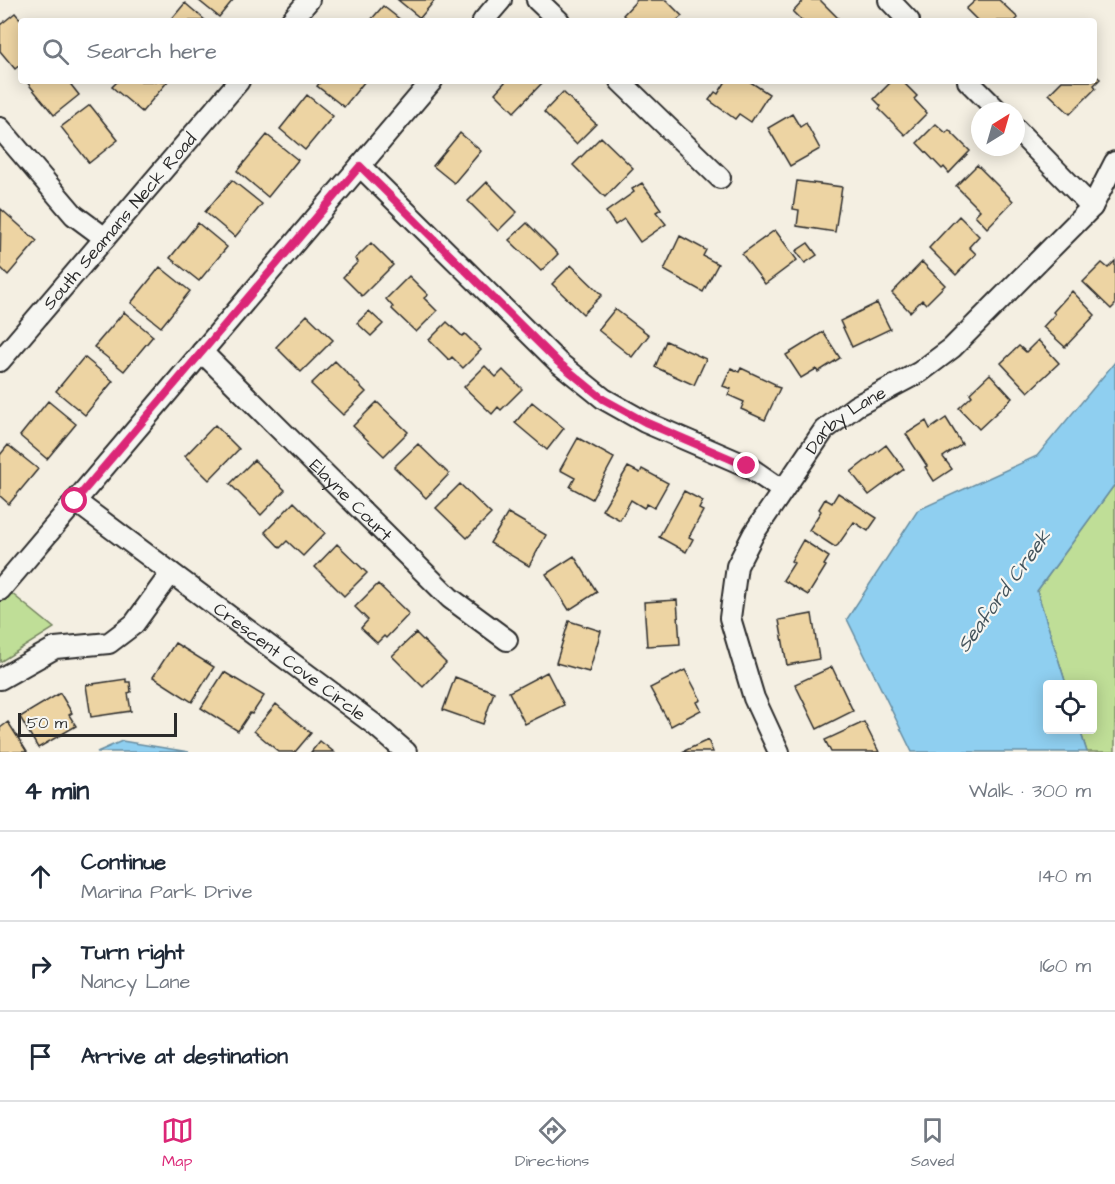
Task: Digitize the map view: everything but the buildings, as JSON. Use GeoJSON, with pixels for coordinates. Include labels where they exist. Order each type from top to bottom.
{"type":"FeatureCollection","features":[{"type":"Feature","properties":{"kind":"street"},"geometry":{"type":"LineString","coordinates":[[294,18],[309,0]]}},
{"type":"Feature","properties":{"kind":"street"},"geometry":{"type":"LineString","coordinates":[[486,18],[501,0]]}},
{"type":"Feature","properties":{"kind":"street"},"geometry":{"type":"LineString","coordinates":[[537,0],[556,18]]}},
{"type":"Feature","properties":{"kind":"street"},"geometry":{"type":"LineString","coordinates":[[889,0],[906,18]]}},
{"type":"Feature","properties":{"kind":"street","name":"South Seamans Neck Road"},"geometry":{"type":"LineString","coordinates":[[0,361],[236,84]]}},
{"type":"Feature","properties":{"kind":"street"},"geometry":{"type":"LineString","coordinates":[[0,590],[429,84]]}},
{"type":"Feature","properties":{"kind":"street"},"geometry":{"type":"LineString","coordinates":[[623,84],[720,178]]}},
{"type":"Feature","properties":{"kind":"street"},"geometry":{"type":"LineString","coordinates":[[971,84],[989,102]]}},
{"type":"Feature","properties":{"kind":"street"},"geometry":{"type":"LineString","coordinates":[[0,128],[74,214],[105,238]]}},
{"type":"Feature","properties":{"kind":"street"},"geometry":{"type":"LineString","coordinates":[[1025,138],[1092,207]]}},
{"type":"Feature","properties":{"kind":"street","name":"Darby Lane"},"geometry":{"type":"LineString","coordinates":[[779,752],[753,698],[730,618],[737,566],[754,533],[824,430],[856,405],[920,372],[952,348],[1092,207],[1115,162]]}},
{"type":"Feature","properties":{"kind":"street"},"geometry":{"type":"LineString","coordinates":[[360,166],[558,362],[603,399],[645,422],[747,466],[782,490]]}},
{"type":"Feature","properties":{"kind":"street","name":"Elayne Court"},"geometry":{"type":"LineString","coordinates":[[202,352],[450,598],[507,640]]}},
{"type":"Feature","properties":{"kind":"street","name":"Crescent Cove Circle"},"geometry":{"type":"LineString","coordinates":[[75,501],[375,725],[406,752]]}},
{"type":"Feature","properties":{"kind":"street"},"geometry":{"type":"LineString","coordinates":[[0,680],[55,648],[109,643],[134,624],[171,573]]}},
{"type":"Feature","properties":{"kind":"green space"},"geometry":{"type":"Polygon","coordinates":[[[1115,484],[1115,752],[1087,752],[1081,734],[1097,734],[1097,680],[1065,680],[1037,591],[1115,484]]]}},
{"type":"Feature","properties":{"kind":"green space"},"geometry":{"type":"Polygon","coordinates":[[[0,584],[54,628],[0,662],[0,584]]]}},
{"type":"Feature","properties":{"kind":"water","name":"Seaford Creek"},"geometry":{"type":"Polygon","coordinates":[[[1115,362],[1115,484],[1037,591],[1065,680],[1043,680],[1043,734],[1081,734],[1087,752],[912,752],[847,619],[918,510],[1037,456],[1115,362]]]}},
{"type":"Feature","properties":{"kind":"water"},"geometry":{"type":"Polygon","coordinates":[[[122,741],[189,752],[97,752],[122,741]]]}},
{"type":"Feature","properties":{"kind":"route"},"geometry":{"type":"LineString","coordinates":[[75,501],[360,166],[558,362],[603,399],[645,422],[747,466]]}}]}
